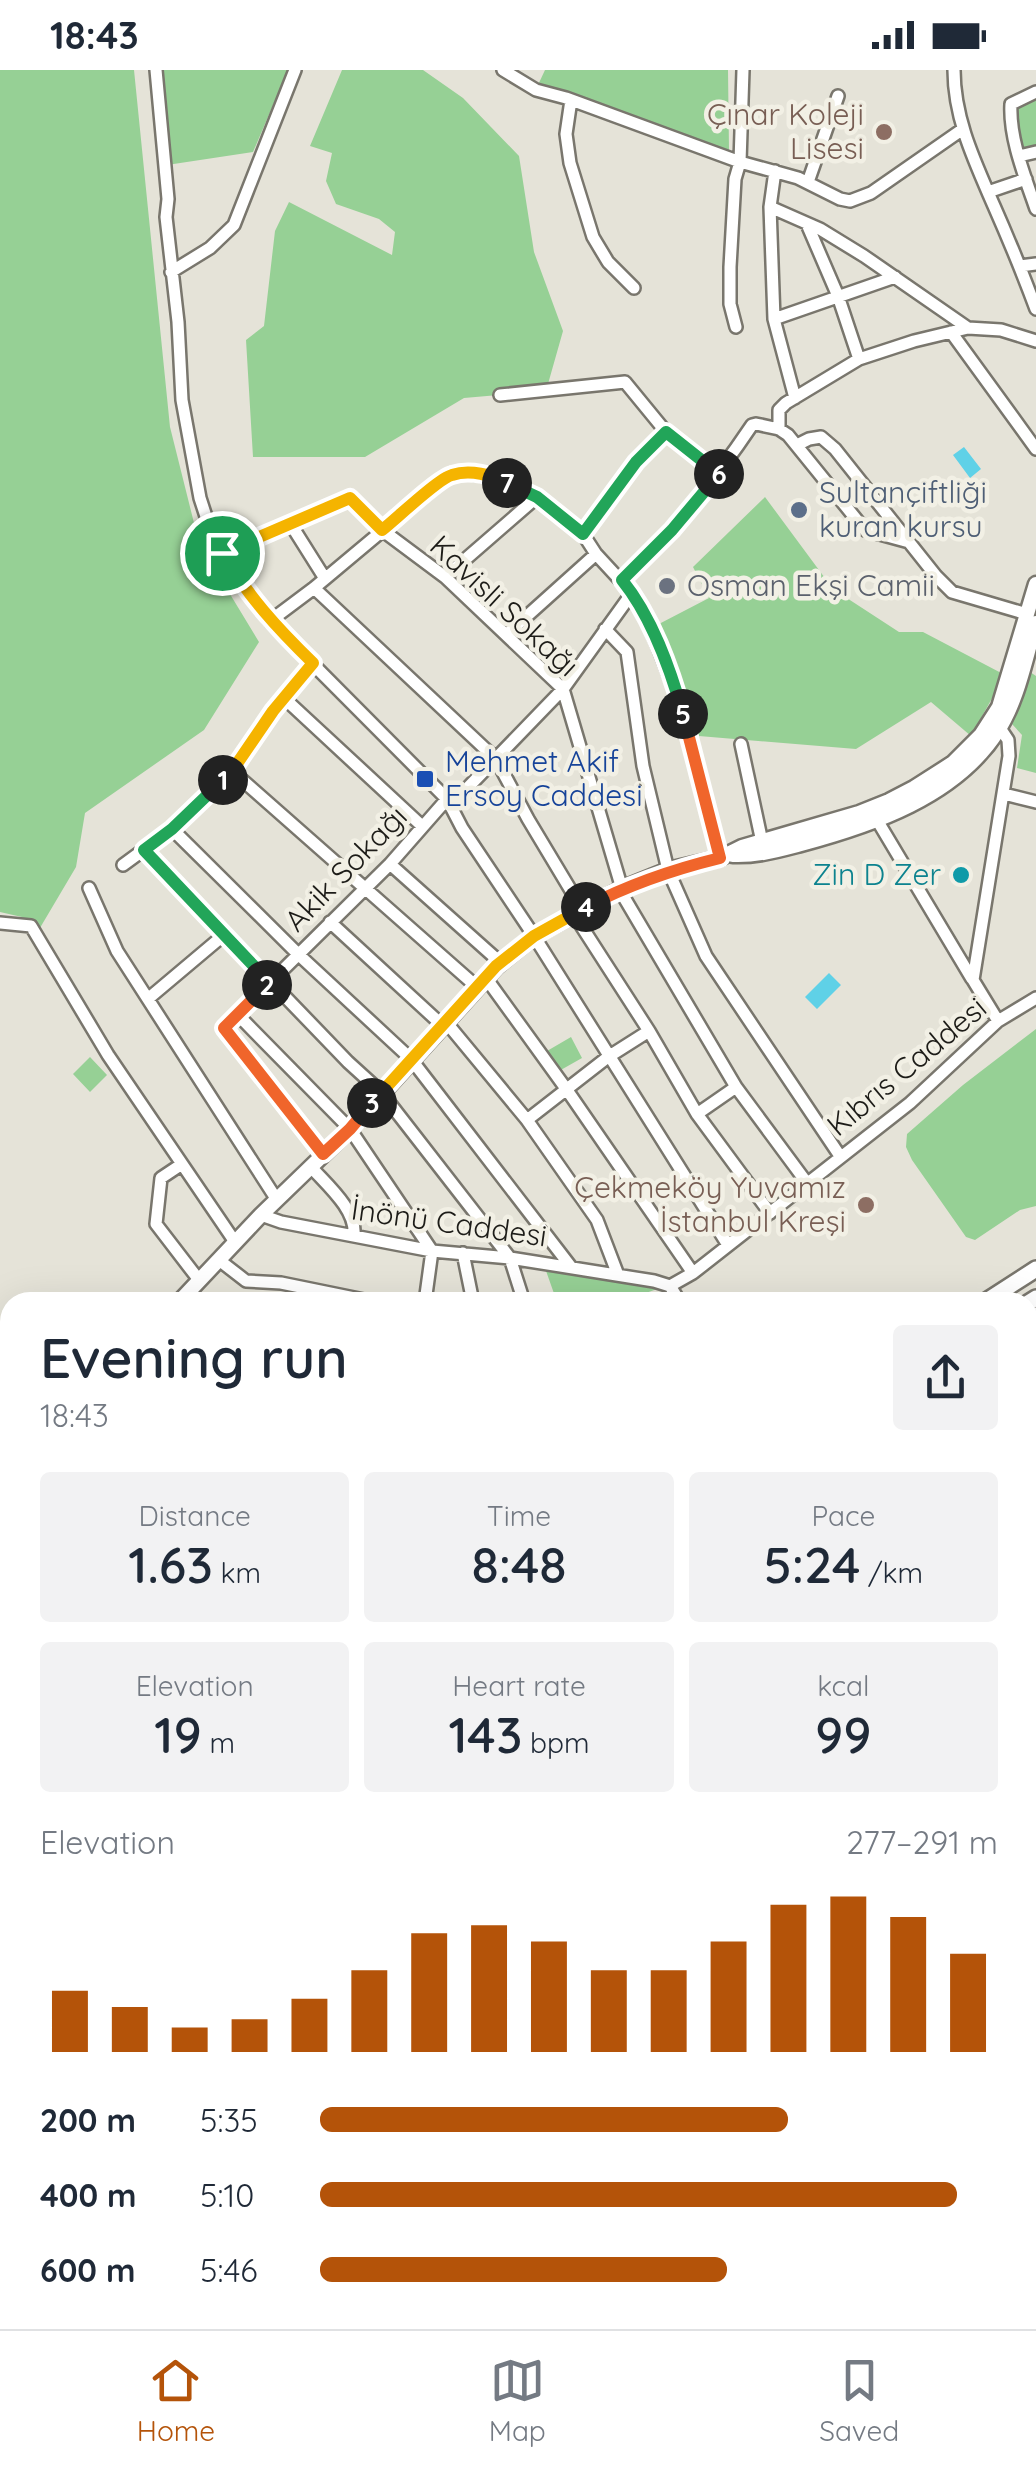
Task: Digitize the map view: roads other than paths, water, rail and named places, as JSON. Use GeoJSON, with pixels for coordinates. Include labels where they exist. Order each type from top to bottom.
{"type":"FeatureCollection","features":[{"type":"Feature","properties":{"kind":"highway"},"geometry":{"type":"LineString","coordinates":[[1000,1292],[1036,1269]]}},
{"type":"Feature","properties":{"kind":"main road"},"geometry":{"type":"LineString","coordinates":[[724,856],[754,856],[877,820],[921,799],[960,772],[990,742],[1033,618],[1036,584]]}},
{"type":"Feature","properties":{"kind":"main road"},"geometry":{"type":"LineString","coordinates":[[188,1292],[350,1129],[482,982],[534,936],[621,888],[668,870],[859,813],[914,788],[953,763],[996,724]]}},
{"type":"Feature","properties":{"kind":"street"},"geometry":{"type":"LineString","coordinates":[[156,70],[182,400],[200,498],[213,538],[270,621],[448,802],[728,1245]]}},
{"type":"Feature","properties":{"kind":"street"},"geometry":{"type":"LineString","coordinates":[[171,272],[210,248],[234,226],[295,70]]}},
{"type":"Feature","properties":{"kind":"street"},"geometry":{"type":"LineString","coordinates":[[503,70],[536,90],[740,162],[776,170],[850,201],[872,192],[963,129]]}},
{"type":"Feature","properties":{"kind":"street"},"geometry":{"type":"LineString","coordinates":[[736,327],[730,286],[743,70]]}},
{"type":"Feature","properties":{"kind":"street"},"geometry":{"type":"LineString","coordinates":[[954,70],[954,92],[963,129],[1036,309]]}},
{"type":"Feature","properties":{"kind":"street"},"geometry":{"type":"LineString","coordinates":[[1036,92],[1011,104],[1011,123],[1036,209]]}},
{"type":"Feature","properties":{"kind":"street"},"geometry":{"type":"LineString","coordinates":[[808,182],[838,96]]}},
{"type":"Feature","properties":{"kind":"street"},"geometry":{"type":"LineString","coordinates":[[571,100],[566,134],[570,163],[593,237],[608,262],[634,288]]}},
{"type":"Feature","properties":{"kind":"street"},"geometry":{"type":"LineString","coordinates":[[1019,156],[1036,152]]}},
{"type":"Feature","properties":{"kind":"street"},"geometry":{"type":"LineString","coordinates":[[776,170],[770,207],[774,320],[796,398]]}},
{"type":"Feature","properties":{"kind":"street"},"geometry":{"type":"LineString","coordinates":[[988,192],[1026,179]]}},
{"type":"Feature","properties":{"kind":"street"},"geometry":{"type":"LineString","coordinates":[[770,207],[864,256],[968,328]]}},
{"type":"Feature","properties":{"kind":"street"},"geometry":{"type":"LineString","coordinates":[[807,224],[838,296],[859,359]]}},
{"type":"Feature","properties":{"kind":"street"},"geometry":{"type":"LineString","coordinates":[[1020,266],[1036,264]]}},
{"type":"Feature","properties":{"kind":"street"},"geometry":{"type":"LineString","coordinates":[[774,320],[895,278]]}},
{"type":"Feature","properties":{"kind":"street"},"geometry":{"type":"LineString","coordinates":[[779,429],[778,410],[859,359],[968,328],[1001,330],[1036,341]]}},
{"type":"Feature","properties":{"kind":"street"},"geometry":{"type":"LineString","coordinates":[[951,332],[1036,449]]}},
{"type":"Feature","properties":{"kind":"street"},"geometry":{"type":"LineString","coordinates":[[500,395],[625,382],[666,432],[720,473]]}},
{"type":"Feature","properties":{"kind":"street"},"geometry":{"type":"LineString","coordinates":[[622,580],[672,530],[720,473],[752,425],[779,429],[797,444],[865,530],[909,542]]}},
{"type":"Feature","properties":{"kind":"street"},"geometry":{"type":"LineString","coordinates":[[583,534],[636,462],[666,432]]}},
{"type":"Feature","properties":{"kind":"street"},"geometry":{"type":"LineString","coordinates":[[797,444],[821,437],[835,449],[952,592],[1033,618]]}},
{"type":"Feature","properties":{"kind":"street"},"geometry":{"type":"LineString","coordinates":[[270,621],[448,475],[494,476],[537,497],[583,534],[632,593],[647,619],[679,700],[724,856]]}},
{"type":"Feature","properties":{"kind":"street"},"geometry":{"type":"LineString","coordinates":[[445,577],[537,497]]}},
{"type":"Feature","properties":{"kind":"street","name":"Kavisli Sokağı"},"geometry":{"type":"LineString","coordinates":[[290,523],[350,498],[382,530],[445,577],[564,689],[621,888],[736,1088],[807,1183]]}},
{"type":"Feature","properties":{"kind":"street"},"geometry":{"type":"LineString","coordinates":[[222,553],[290,523],[324,577]]}},
{"type":"Feature","properties":{"kind":"street"},"geometry":{"type":"LineString","coordinates":[[507,634],[596,554]]}},
{"type":"Feature","properties":{"kind":"street"},"geometry":{"type":"LineString","coordinates":[[314,588],[496,758],[578,911],[697,1114],[770,1212]]}},
{"type":"Feature","properties":{"kind":"street","name":"Akik Sokağı"},"geometry":{"type":"LineString","coordinates":[[237,1014],[564,689],[632,593]]}},
{"type":"Feature","properties":{"kind":"street"},"geometry":{"type":"LineString","coordinates":[[605,630],[627,652],[644,766],[668,870],[706,956],[840,1156]]}},
{"type":"Feature","properties":{"kind":"street"},"geometry":{"type":"LineString","coordinates":[[123,865],[172,829],[232,771],[313,663]]}},
{"type":"Feature","properties":{"kind":"street"},"geometry":{"type":"LineString","coordinates":[[284,698],[422,826]]}},
{"type":"Feature","properties":{"kind":"street"},"geometry":{"type":"LineString","coordinates":[[973,980],[1009,756],[1008,740],[996,724]]}},
{"type":"Feature","properties":{"kind":"street"},"geometry":{"type":"LineString","coordinates":[[741,744],[762,842]]}},
{"type":"Feature","properties":{"kind":"street"},"geometry":{"type":"LineString","coordinates":[[232,771],[364,888],[482,982],[568,1090],[692,1273]]}},
{"type":"Feature","properties":{"kind":"street"},"geometry":{"type":"LineString","coordinates":[[1004,794],[1036,802]]}},
{"type":"Feature","properties":{"kind":"street"},"geometry":{"type":"LineString","coordinates":[[877,820],[998,1022]]}},
{"type":"Feature","properties":{"kind":"street"},"geometry":{"type":"LineString","coordinates":[[172,829],[298,955],[412,1059],[571,1266]]}},
{"type":"Feature","properties":{"kind":"street"},"geometry":{"type":"LineString","coordinates":[[144,850],[270,983],[382,1092],[510,1258],[521,1292]]}},
{"type":"Feature","properties":{"kind":"street"},"geometry":{"type":"LineString","coordinates":[[390,864],[501,963]]}},
{"type":"Feature","properties":{"kind":"street"},"geometry":{"type":"LineString","coordinates":[[89,888],[117,951],[277,1200]]}},
{"type":"Feature","properties":{"kind":"street"},"geometry":{"type":"LineString","coordinates":[[330,922],[444,1024],[527,1120],[596,1220],[618,1276]]}},
{"type":"Feature","properties":{"kind":"street"},"geometry":{"type":"LineString","coordinates":[[0,923],[31,926],[108,1055],[235,1242]]}},
{"type":"Feature","properties":{"kind":"street"},"geometry":{"type":"LineString","coordinates":[[149,998],[226,934]]}},
{"type":"Feature","properties":{"kind":"street","name":"Kıbrıs Caddesi"},"geometry":{"type":"LineString","coordinates":[[670,1286],[692,1273],[910,1103],[998,1022],[1036,998]]}},
{"type":"Feature","properties":{"kind":"street"},"geometry":{"type":"LineString","coordinates":[[323,1154],[224,1028],[237,1014],[350,1129],[432,1251],[426,1292]]}},
{"type":"Feature","properties":{"kind":"street"},"geometry":{"type":"LineString","coordinates":[[527,1120],[608,1057],[649,1032]]}},
{"type":"Feature","properties":{"kind":"street"},"geometry":{"type":"LineString","coordinates":[[697,1114],[736,1088]]}},
{"type":"Feature","properties":{"kind":"street"},"geometry":{"type":"LineString","coordinates":[[182,1164],[161,1178],[156,1224],[199,1280]]}},
{"type":"Feature","properties":{"kind":"street"},"geometry":{"type":"LineString","coordinates":[[311,1167],[344,1206],[355,1227],[354,1236]]}},
{"type":"Feature","properties":{"kind":"street","name":"İnönü Caddesi"},"geometry":{"type":"LineString","coordinates":[[261,1215],[432,1251],[571,1266],[670,1286]]}},
{"type":"Feature","properties":{"kind":"street"},"geometry":{"type":"LineString","coordinates":[[462,1253],[471,1292]]}},
{"type":"Feature","properties":{"kind":"street"},"geometry":{"type":"LineString","coordinates":[[219,1260],[246,1281],[281,1283],[316,1292]]}},
{"type":"Feature","properties":{"kind":"street"},"geometry":{"type":"LineString","coordinates":[[670,1286],[674,1292]]}},
{"type":"Feature","properties":{"kind":"water"},"geometry":{"type":"Polygon","coordinates":[[[964,447],[981,469],[970,478],[953,455],[964,447]]]}},
{"type":"Feature","properties":{"kind":"water"},"geometry":{"type":"Polygon","coordinates":[[[829,973],[841,985],[817,1009],[805,997],[829,973]]]}},
{"type":"Feature","properties":{"kind":"place","name":"Çınar Koleji Lisesi"},"geometry":{"type":"Point","coordinates":[884,132]}},
{"type":"Feature","properties":{"kind":"place","name":"Sultançiftliği kuran kursu"},"geometry":{"type":"Point","coordinates":[799,510]}},
{"type":"Feature","properties":{"kind":"place","name":"Osman Ekşi Camii"},"geometry":{"type":"Point","coordinates":[667,586]}},
{"type":"Feature","properties":{"kind":"place","name":"Mehmet Akif Ersoy Caddesi"},"geometry":{"type":"Point","coordinates":[425,779]}},
{"type":"Feature","properties":{"kind":"place","name":"Zin D Zer"},"geometry":{"type":"Point","coordinates":[961,875]}},
{"type":"Feature","properties":{"kind":"place","name":"Çekmeköy Yuvamız İstanbul Kreşi"},"geometry":{"type":"Point","coordinates":[866,1205]}}]}
